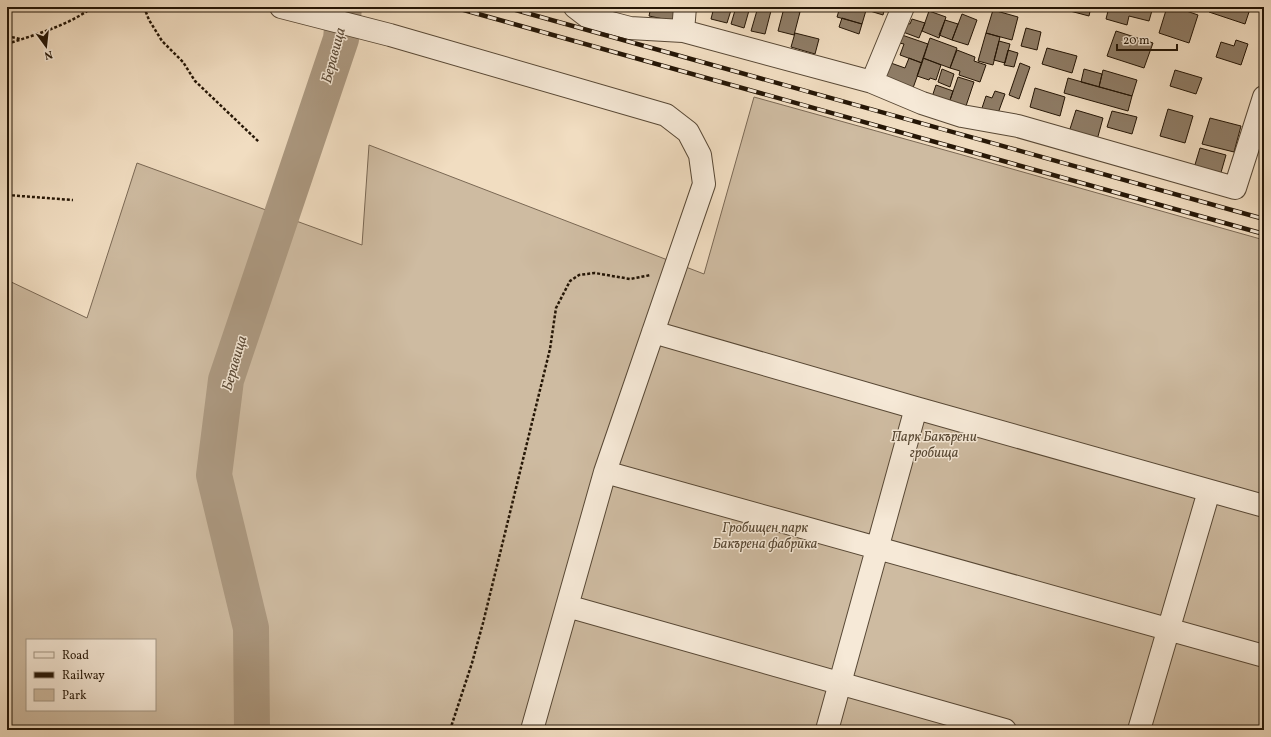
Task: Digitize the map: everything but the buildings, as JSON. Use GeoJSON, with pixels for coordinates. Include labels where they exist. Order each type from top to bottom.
{"type":"FeatureCollection","features":[{"type":"Feature","properties":{"kind":"street"},"geometry":{"type":"LineString","coordinates":[[575,7],[588,17],[630,28],[683,31],[872,82],[922,103],[962,116],[1018,126],[1235,188],[1264,97]]}},
{"type":"Feature","properties":{"kind":"street"},"geometry":{"type":"LineString","coordinates":[[683,31],[685,7]]}},
{"type":"Feature","properties":{"kind":"street"},"geometry":{"type":"LineString","coordinates":[[872,82],[903,7]]}},
{"type":"Feature","properties":{"kind":"street"},"geometry":{"type":"LineString","coordinates":[[289,9],[373,31],[666,115],[688,132],[700,155],[704,184],[605,472],[532,730]]}},
{"type":"Feature","properties":{"kind":"street"},"geometry":{"type":"LineString","coordinates":[[653,332],[1264,506]]}},
{"type":"Feature","properties":{"kind":"street"},"geometry":{"type":"LineString","coordinates":[[827,730],[916,408]]}},
{"type":"Feature","properties":{"kind":"street"},"geometry":{"type":"LineString","coordinates":[[605,472],[1264,656]]}},
{"type":"Feature","properties":{"kind":"street"},"geometry":{"type":"LineString","coordinates":[[1139,730],[1209,491]]}},
{"type":"Feature","properties":{"kind":"street"},"geometry":{"type":"LineString","coordinates":[[567,606],[1005,730]]}},
{"type":"Feature","properties":{"kind":"path"},"geometry":{"type":"LineString","coordinates":[[7,44],[49,31],[80,16],[93,7]]}},
{"type":"Feature","properties":{"kind":"path"},"geometry":{"type":"LineString","coordinates":[[144,7],[149,20],[162,41],[183,62],[195,81],[259,142]]}},
{"type":"Feature","properties":{"kind":"path"},"geometry":{"type":"LineString","coordinates":[[7,36],[20,40]]}},
{"type":"Feature","properties":{"kind":"path"},"geometry":{"type":"LineString","coordinates":[[7,195],[73,200]]}},
{"type":"Feature","properties":{"kind":"path"},"geometry":{"type":"LineString","coordinates":[[450,730],[481,630],[550,349],[556,308],[570,280],[579,275],[595,273],[630,279],[645,277],[675,269]]}},
{"type":"Feature","properties":{"kind":"green space","name":"Парк Бакърени гробища"},"geometry":{"type":"Polygon","coordinates":[[[754,97],[1264,240],[1264,730],[7,730],[7,280],[87,318],[137,163],[362,245],[369,145],[704,274],[754,97]]]}},
{"type":"Feature","properties":{"kind":"waterway","name":"Беравица"},"geometry":{"type":"LineString","coordinates":[[252,730],[251,628],[214,475],[226,380],[341,39],[344,7]]}},
{"type":"Feature","properties":{"kind":"railway"},"geometry":{"type":"LineString","coordinates":[[453,7],[1264,234]]}},
{"type":"Feature","properties":{"kind":"railway"},"geometry":{"type":"LineString","coordinates":[[505,7],[1264,219]]}},
{"type":"Feature","properties":{"kind":"park label","name":"Гробищен парк Бакърена фабрика"},"geometry":{"type":"Point","coordinates":[765,536]}}]}
